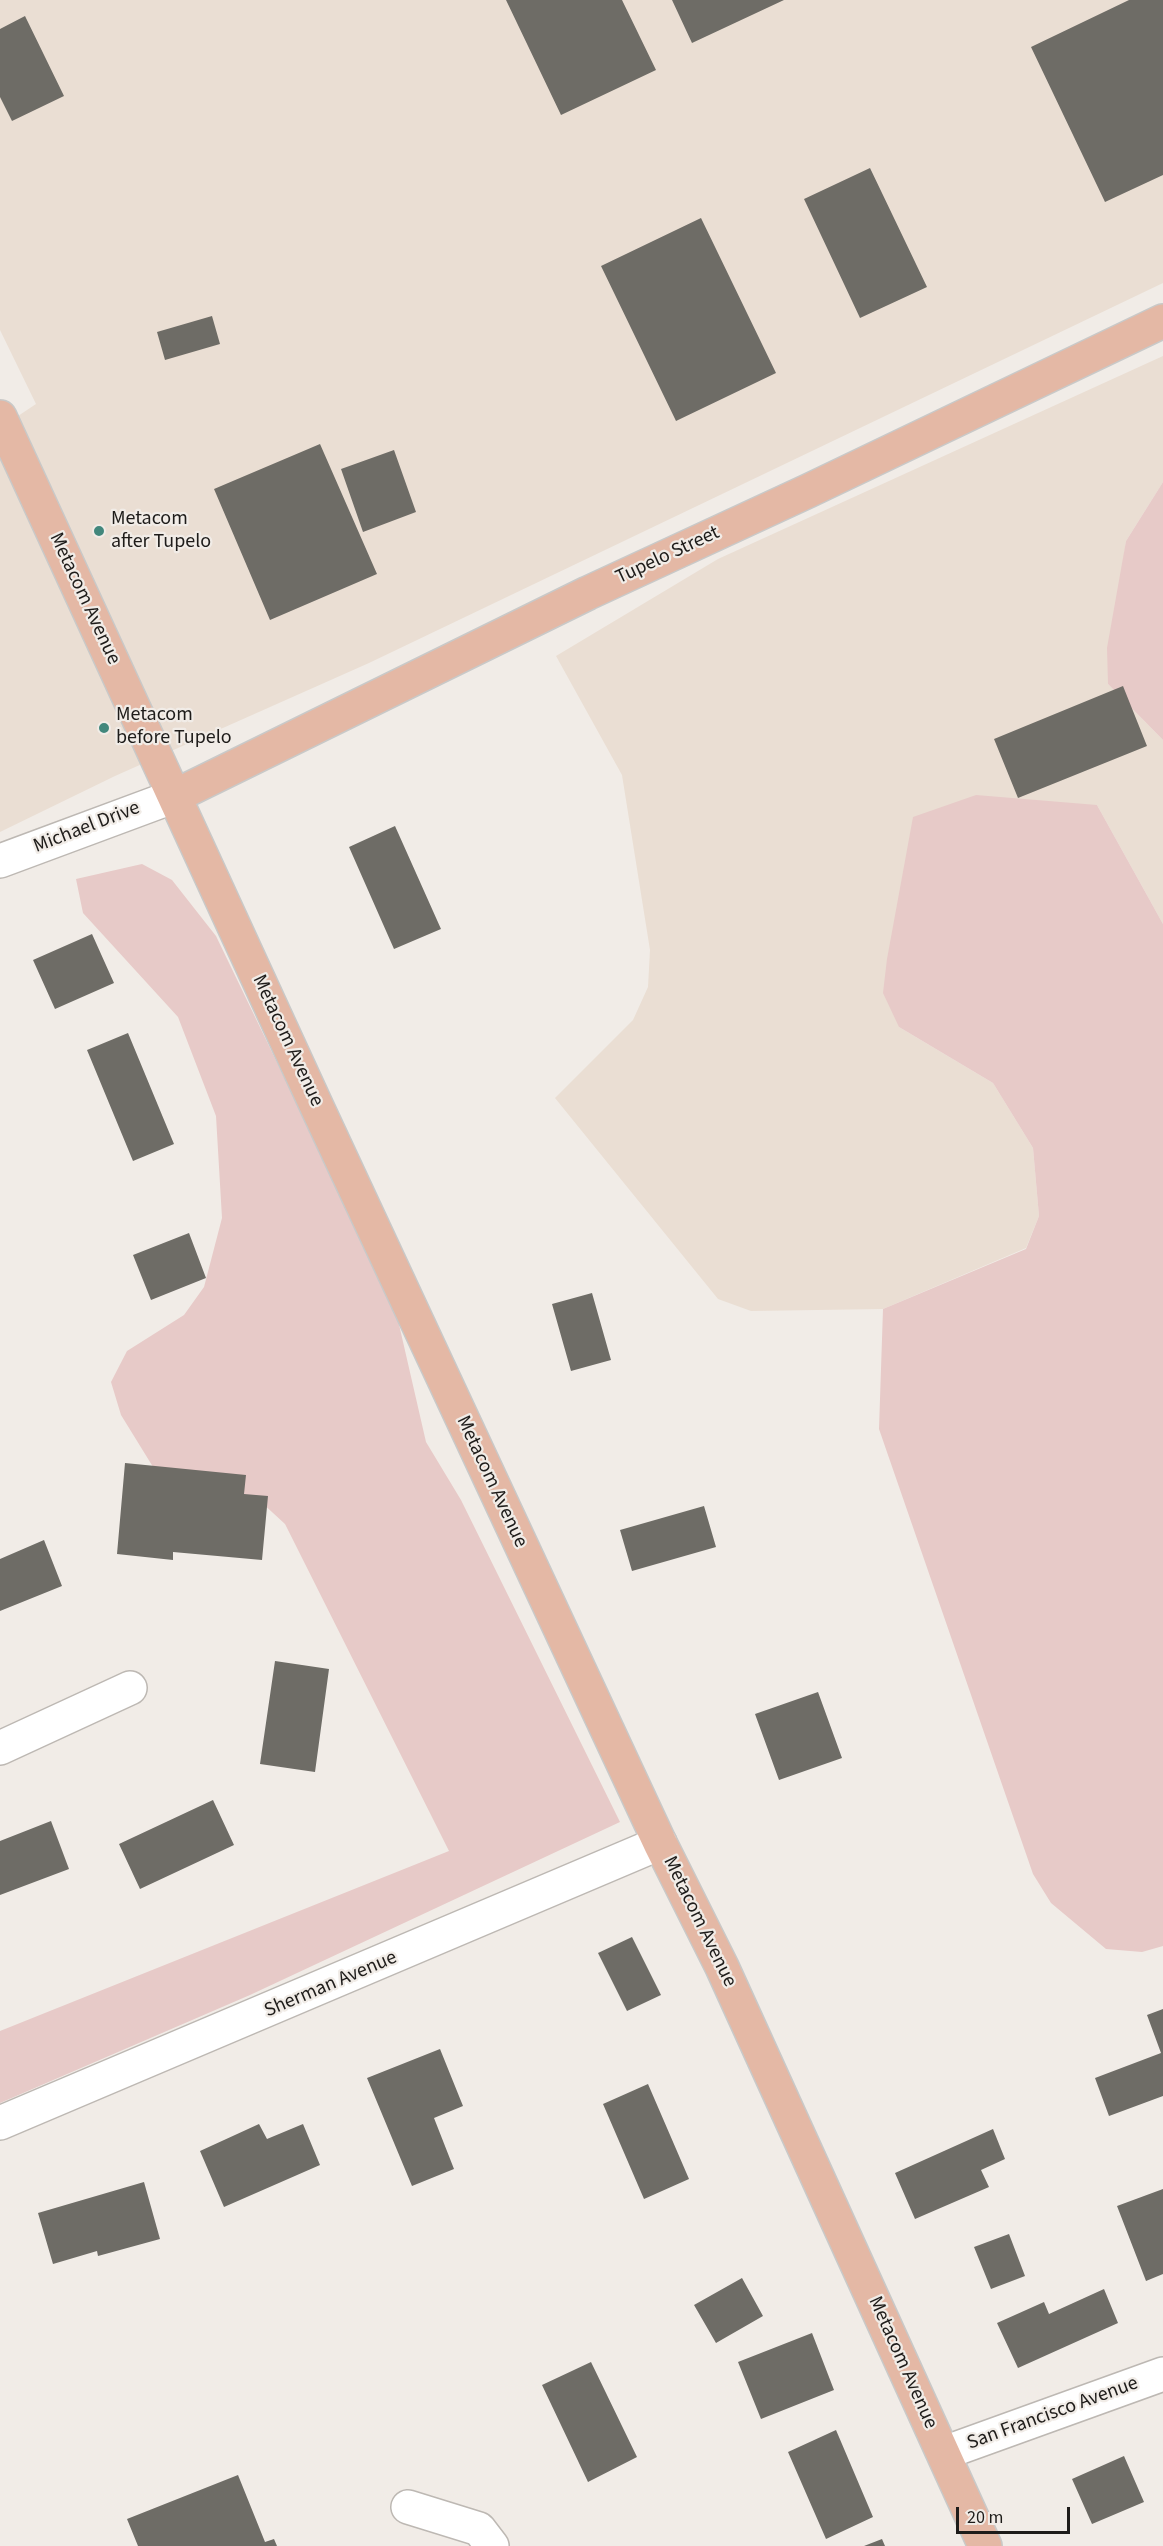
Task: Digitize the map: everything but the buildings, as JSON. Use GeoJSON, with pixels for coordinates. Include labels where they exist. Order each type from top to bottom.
{"type":"FeatureCollection","features":[{"type":"Feature","properties":{"kind":"main road","name":"Tupelo Street"},"geometry":{"type":"LineString","coordinates":[[174,796],[588,593],[808,491],[1163,321]]}},
{"type":"Feature","properties":{"kind":"main road","name":"Metacom Avenue"},"geometry":{"type":"LineString","coordinates":[[0,417],[660,1843],[722,1967],[985,2546]]}},
{"type":"Feature","properties":{"kind":"street","name":"Michael Drive"},"geometry":{"type":"LineString","coordinates":[[0,861],[174,796]]}},
{"type":"Feature","properties":{"kind":"street"},"geometry":{"type":"LineString","coordinates":[[0,1748],[130,1688]]}},
{"type":"Feature","properties":{"kind":"street","name":"Sherman Avenue"},"geometry":{"type":"LineString","coordinates":[[0,2124],[660,1843]]}},
{"type":"Feature","properties":{"kind":"street","name":"San Francisco Avenue"},"geometry":{"type":"LineString","coordinates":[[944,2454],[1163,2374]]}},
{"type":"Feature","properties":{"kind":"street"},"geometry":{"type":"LineString","coordinates":[[408,2507],[479,2529],[492,2546]]}},
{"type":"Feature","properties":{"kind":"shaded area"},"geometry":{"type":"Polygon","coordinates":[[[0,0],[1163,0],[1163,283],[369,663],[115,776],[0,832],[0,428],[36,404],[0,330],[0,0]]]}},
{"type":"Feature","properties":{"kind":"shaded area"},"geometry":{"type":"Polygon","coordinates":[[[1163,356],[1163,482],[1126,541],[1108,684],[1163,740],[1163,924],[1097,805],[899,1027],[993,1083],[1033,1148],[1039,1216],[1026,1248],[883,1309],[751,1311],[718,1299],[555,1098],[633,1020],[648,987],[650,950],[622,775],[556,656],[718,559],[1163,356]]]}},
{"type":"Feature","properties":{"kind":"shaded area"},"geometry":{"type":"Polygon","coordinates":[[[1163,482],[1163,740],[1108,684],[1107,648],[1126,541],[1163,482]]]}},
{"type":"Feature","properties":{"kind":"shaded area"},"geometry":{"type":"Polygon","coordinates":[[[976,795],[1097,805],[1163,924],[1163,1946],[1142,1952],[1106,1949],[1051,1903],[1033,1874],[879,1429],[883,1309],[1026,1249],[1039,1216],[1033,1148],[993,1083],[899,1027],[883,993],[913,817],[976,795]]]}},
{"type":"Feature","properties":{"kind":"shaded area"},"geometry":{"type":"Polygon","coordinates":[[[142,864],[172,880],[216,936],[395,1307],[426,1442],[461,1500],[620,1822],[250,1995],[0,2103],[0,2031],[449,1851],[285,1524],[260,1501],[158,1475],[121,1415],[111,1382],[127,1351],[184,1315],[204,1287],[222,1218],[216,1116],[178,1017],[83,913],[76,879],[142,864]]]}},
{"type":"Feature","properties":{"kind":"place","name":"Metacom after Tupelo"},"geometry":{"type":"Point","coordinates":[99,531]}},
{"type":"Feature","properties":{"kind":"place","name":"Metacom before Tupelo"},"geometry":{"type":"Point","coordinates":[104,728]}}]}
